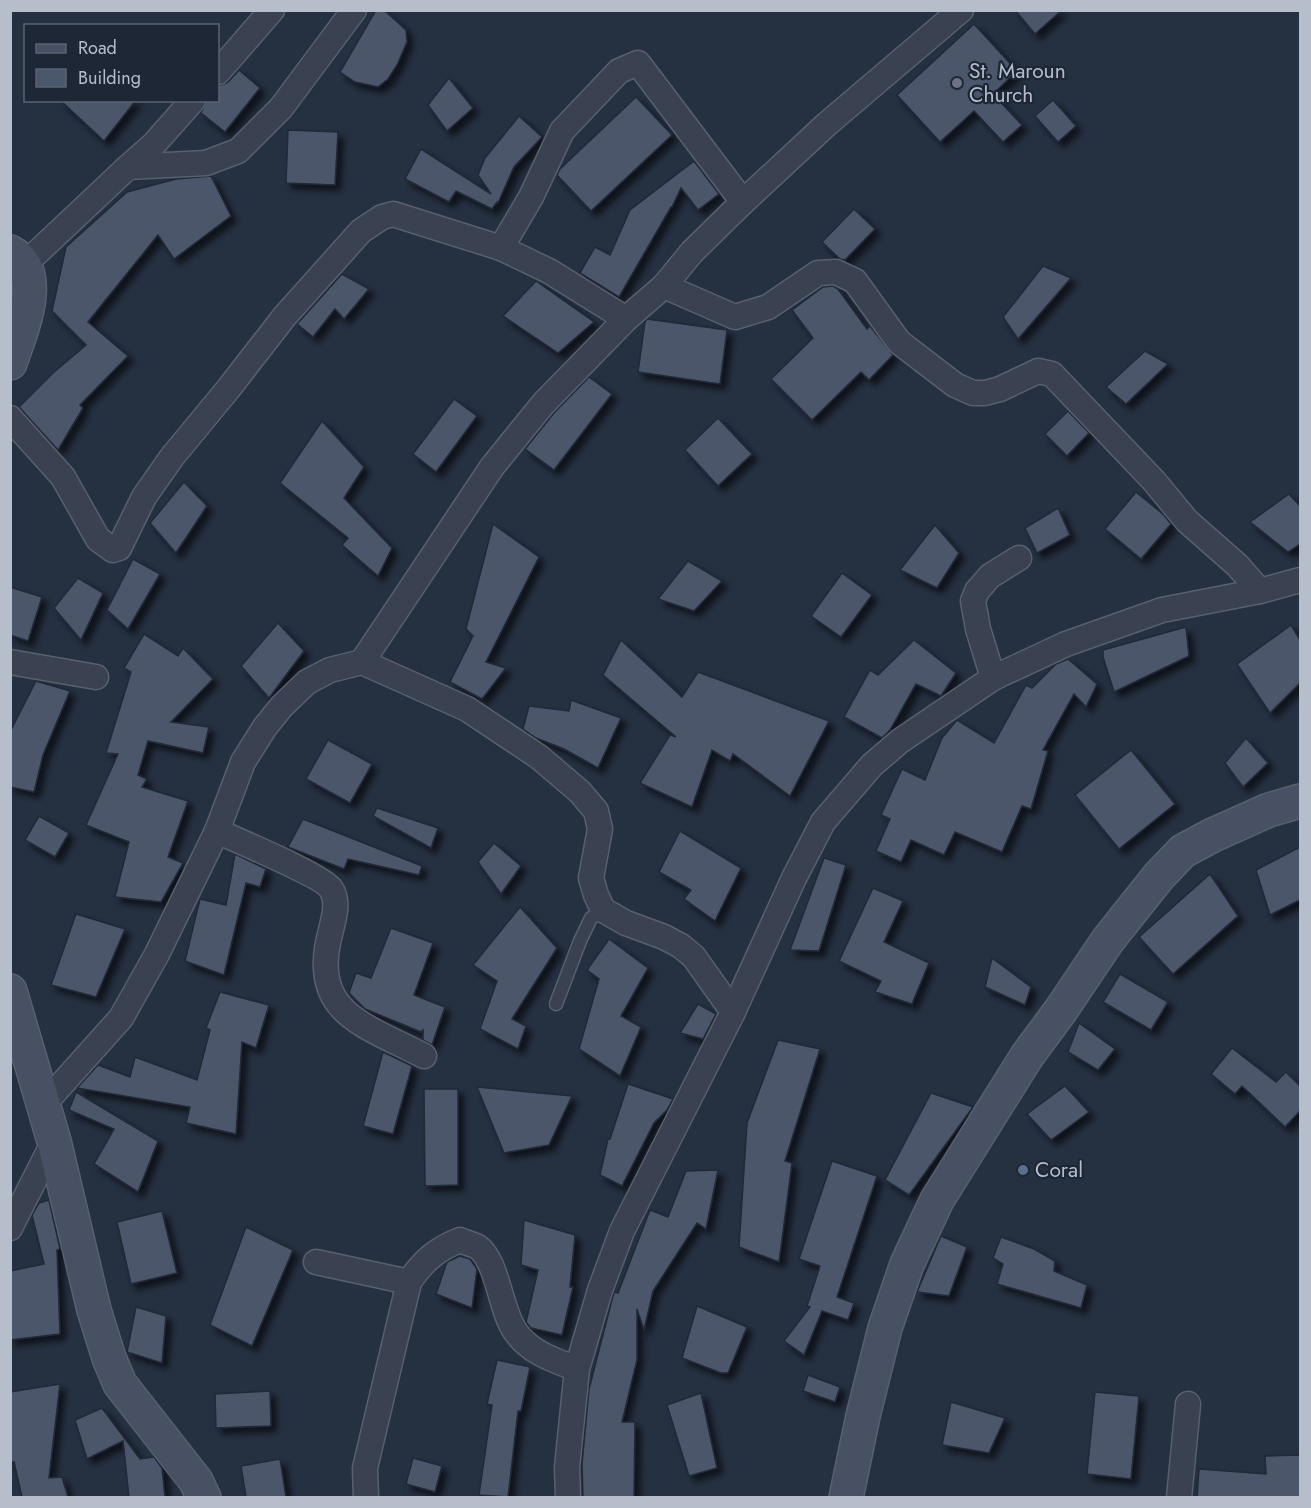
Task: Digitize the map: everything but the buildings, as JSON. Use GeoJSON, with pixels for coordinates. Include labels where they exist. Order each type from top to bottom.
{"type":"FeatureCollection","features":[{"type":"Feature","properties":{"kind":"street"},"geometry":{"type":"LineString","coordinates":[[219,71],[272,10]]}},
{"type":"Feature","properties":{"kind":"street"},"geometry":{"type":"LineString","coordinates":[[128,167],[206,163],[238,151],[281,108],[354,10]]}},
{"type":"Feature","properties":{"kind":"street"},"geometry":{"type":"LineString","coordinates":[[362,662],[492,467],[543,404],[626,319],[664,286],[692,252],[743,202],[827,124],[961,10]]}},
{"type":"Feature","properties":{"kind":"street"},"geometry":{"type":"LineString","coordinates":[[501,248],[531,197],[562,131],[619,71],[638,63],[743,202]]}},
{"type":"Feature","properties":{"kind":"street"},"geometry":{"type":"LineString","coordinates":[[10,363],[29,303],[29,290],[18,258],[154,144],[191,102]]}},
{"type":"Feature","properties":{"kind":"street"},"geometry":{"type":"LineString","coordinates":[[10,418],[63,477],[98,539],[113,550],[119,548],[144,497],[172,457],[284,317],[361,231],[382,217],[393,214],[501,248],[549,271],[626,319]]}},
{"type":"Feature","properties":{"kind":"street"},"geometry":{"type":"LineString","coordinates":[[664,286],[735,317],[768,306],[818,273],[836,272],[855,281],[899,342],[955,385],[973,393],[985,393],[1000,389],[1038,371],[1052,374],[1147,473],[1187,521],[1237,565],[1260,591]]}},
{"type":"Feature","properties":{"kind":"street"},"geometry":{"type":"LineString","coordinates":[[993,678],[978,628],[973,601],[977,591],[990,576],[1019,558]]}},
{"type":"Feature","properties":{"kind":"street"},"geometry":{"type":"LineString","coordinates":[[568,1497],[567,1467],[577,1369],[600,1290],[622,1231],[733,1012],[794,878],[823,822],[872,765],[909,735],[993,678],[1066,644],[1162,610],[1260,591],[1300,580]]}},
{"type":"Feature","properties":{"kind":"street"},"geometry":{"type":"LineString","coordinates":[[10,662],[96,677]]}},
{"type":"Feature","properties":{"kind":"street"},"geometry":{"type":"LineString","coordinates":[[44,1104],[120,1018],[157,954],[217,831],[243,762],[265,727],[282,706],[307,682],[330,670],[362,662],[467,709],[539,757],[580,792],[596,811],[600,829],[591,878],[603,910],[626,923],[681,946],[694,957],[733,1012]]}},
{"type":"Feature","properties":{"kind":"street"},"geometry":{"type":"LineString","coordinates":[[846,1497],[885,1328],[907,1264],[937,1200],[1027,1056],[1108,940],[1159,876],[1184,851],[1213,835],[1269,810],[1300,801]]}},
{"type":"Feature","properties":{"kind":"street"},"geometry":{"type":"LineString","coordinates":[[217,831],[312,876],[333,891],[334,918],[326,945],[325,974],[328,990],[352,1018],[424,1056]]}},
{"type":"Feature","properties":{"kind":"street"},"geometry":{"type":"LineString","coordinates":[[10,991],[54,1141],[94,1310],[109,1358],[120,1384],[196,1481],[204,1497]]}},
{"type":"Feature","properties":{"kind":"street"},"geometry":{"type":"LineString","coordinates":[[10,1228],[54,1141]]}},
{"type":"Feature","properties":{"kind":"street"},"geometry":{"type":"LineString","coordinates":[[366,1497],[365,1468],[409,1282],[420,1266],[435,1253],[460,1240],[478,1247],[486,1257],[497,1282],[504,1311],[515,1332],[531,1349],[577,1369]]}},
{"type":"Feature","properties":{"kind":"street"},"geometry":{"type":"LineString","coordinates":[[316,1262],[409,1282]]}},
{"type":"Feature","properties":{"kind":"street"},"geometry":{"type":"LineString","coordinates":[[1179,1497],[1188,1404]]}},
{"type":"Feature","properties":{"kind":"lane"},"geometry":{"type":"LineString","coordinates":[[556,1004],[591,918],[603,910]]}},
{"type":"Feature","properties":{"kind":"place","name":"St. Maroun Church"},"geometry":{"type":"Point","coordinates":[957,83]}},
{"type":"Feature","properties":{"kind":"place","name":"Coral"},"geometry":{"type":"Point","coordinates":[1023,1170]}}]}
